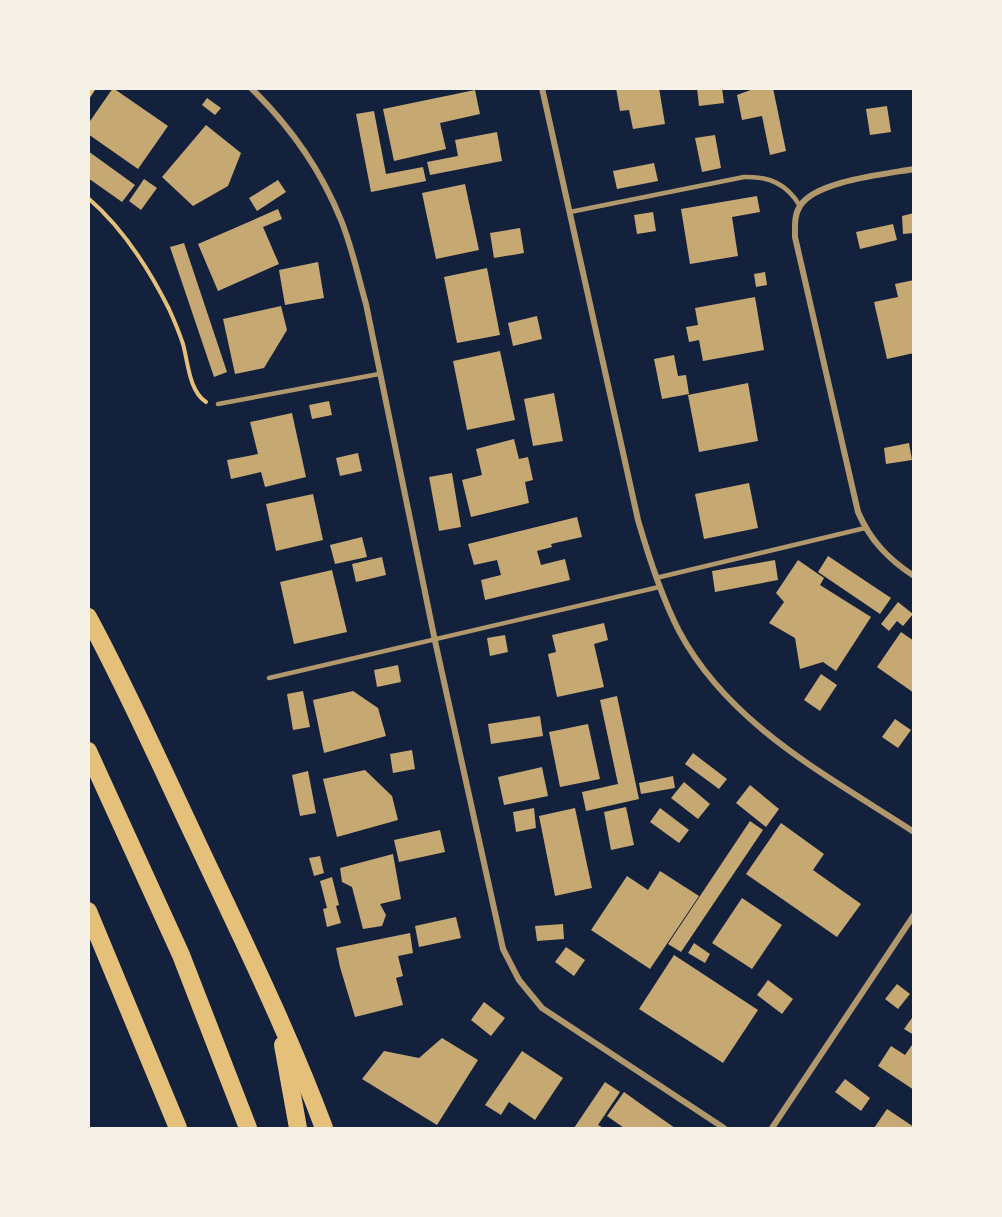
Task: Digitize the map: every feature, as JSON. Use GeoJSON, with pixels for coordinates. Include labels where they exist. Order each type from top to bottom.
{"type":"FeatureCollection","features":[{"type":"Feature","properties":{"kind":"highway"},"geometry":{"type":"LineString","coordinates":[[88,617],[152,743],[279,1017],[324,1128]]}},
{"type":"Feature","properties":{"kind":"highway"},"geometry":{"type":"LineString","coordinates":[[88,750],[181,956],[248,1128]]}},
{"type":"Feature","properties":{"kind":"highway"},"geometry":{"type":"LineString","coordinates":[[88,911],[178,1128]]}},
{"type":"Feature","properties":{"kind":"highway"},"geometry":{"type":"LineString","coordinates":[[279,1017],[298,1128]]}},
{"type":"Feature","properties":{"kind":"street"},"geometry":{"type":"LineString","coordinates":[[251,88],[289,129],[310,158],[342,221],[366,304],[435,641],[503,948],[519,980],[542,1008],[724,1128]]}},
{"type":"Feature","properties":{"kind":"street"},"geometry":{"type":"LineString","coordinates":[[542,88],[638,520],[656,578],[680,632],[705,671],[735,706],[770,737],[914,832]]}},
{"type":"Feature","properties":{"kind":"street"},"geometry":{"type":"LineString","coordinates":[[914,169],[826,187],[811,194],[800,206],[794,221],[795,237],[853,495],[865,528],[887,557],[914,576]]}},
{"type":"Feature","properties":{"kind":"street"},"geometry":{"type":"LineString","coordinates":[[772,1128],[914,915]]}},
{"type":"Feature","properties":{"kind":"lane"},"geometry":{"type":"LineString","coordinates":[[570,212],[758,176],[782,185],[793,194],[800,206]]}},
{"type":"Feature","properties":{"kind":"lane"},"geometry":{"type":"LineString","coordinates":[[218,404],[379,374]]}},
{"type":"Feature","properties":{"kind":"lane"},"geometry":{"type":"LineString","coordinates":[[656,578],[865,528]]}},
{"type":"Feature","properties":{"kind":"lane"},"geometry":{"type":"LineString","coordinates":[[269,678],[435,641],[659,586]]}},
{"type":"Feature","properties":{"kind":"path"},"geometry":{"type":"LineString","coordinates":[[88,97],[94,88]]}},
{"type":"Feature","properties":{"kind":"path"},"geometry":{"type":"LineString","coordinates":[[88,198],[117,228],[155,282],[182,341],[199,398],[208,403],[218,404]]}},
{"type":"Feature","properties":{"kind":"building"},"geometry":{"type":"Polygon","coordinates":[[[113,88],[168,126],[138,169],[88,134],[88,124],[113,88]]]}},
{"type":"Feature","properties":{"kind":"building"},"geometry":{"type":"Polygon","coordinates":[[[616,88],[659,88],[665,124],[633,129],[629,110],[620,111],[616,88]]]}},
{"type":"Feature","properties":{"kind":"building"},"geometry":{"type":"Polygon","coordinates":[[[697,88],[722,88],[724,103],[699,106],[697,88]]]}},
{"type":"Feature","properties":{"kind":"building"},"geometry":{"type":"Polygon","coordinates":[[[756,88],[773,88],[786,151],[770,155],[762,116],[742,120],[737,95],[756,88]]]}},
{"type":"Feature","properties":{"kind":"building"},"geometry":{"type":"Polygon","coordinates":[[[475,90],[480,114],[440,123],[446,149],[394,161],[383,109],[475,90]]]}},
{"type":"Feature","properties":{"kind":"building"},"geometry":{"type":"Polygon","coordinates":[[[207,98],[221,108],[215,115],[202,105],[207,98]]]}},
{"type":"Feature","properties":{"kind":"building"},"geometry":{"type":"Polygon","coordinates":[[[887,106],[891,132],[870,135],[866,109],[887,106]]]}},
{"type":"Feature","properties":{"kind":"building"},"geometry":{"type":"Polygon","coordinates":[[[374,111],[386,174],[423,167],[426,181],[371,192],[356,114],[374,111]]]}},
{"type":"Feature","properties":{"kind":"building"},"geometry":{"type":"Polygon","coordinates":[[[206,125],[241,153],[228,186],[193,206],[162,177],[206,125]]]}},
{"type":"Feature","properties":{"kind":"building"},"geometry":{"type":"Polygon","coordinates":[[[497,132],[502,161],[430,175],[427,162],[458,156],[455,140],[497,132]]]}},
{"type":"Feature","properties":{"kind":"building"},"geometry":{"type":"Polygon","coordinates":[[[715,135],[721,168],[702,172],[695,138],[715,135]]]}},
{"type":"Feature","properties":{"kind":"building"},"geometry":{"type":"Polygon","coordinates":[[[88,151],[135,185],[122,202],[88,178],[88,151]]]}},
{"type":"Feature","properties":{"kind":"building"},"geometry":{"type":"Polygon","coordinates":[[[654,163],[658,181],[617,189],[613,171],[654,163]]]}},
{"type":"Feature","properties":{"kind":"building"},"geometry":{"type":"Polygon","coordinates":[[[144,179],[157,188],[141,210],[129,201],[144,179]]]}},
{"type":"Feature","properties":{"kind":"building"},"geometry":{"type":"Polygon","coordinates":[[[278,180],[286,192],[257,211],[249,198],[278,180]]]}},
{"type":"Feature","properties":{"kind":"building"},"geometry":{"type":"Polygon","coordinates":[[[465,184],[479,250],[436,259],[422,193],[465,184]]]}},
{"type":"Feature","properties":{"kind":"building"},"geometry":{"type":"Polygon","coordinates":[[[757,196],[760,212],[732,217],[738,256],[690,264],[681,209],[757,196]]]}},
{"type":"Feature","properties":{"kind":"building"},"geometry":{"type":"Polygon","coordinates":[[[278,209],[282,219],[263,227],[279,264],[218,291],[198,244],[278,209]]]}},
{"type":"Feature","properties":{"kind":"building"},"geometry":{"type":"Polygon","coordinates":[[[653,212],[656,231],[637,234],[634,215],[653,212]]]}},
{"type":"Feature","properties":{"kind":"building"},"geometry":{"type":"Polygon","coordinates":[[[914,213],[914,233],[903,234],[902,216],[914,213]]]}},
{"type":"Feature","properties":{"kind":"building"},"geometry":{"type":"Polygon","coordinates":[[[893,224],[897,240],[860,249],[856,232],[893,224]]]}},
{"type":"Feature","properties":{"kind":"building"},"geometry":{"type":"Polygon","coordinates":[[[520,228],[524,253],[494,258],[490,233],[520,228]]]}},
{"type":"Feature","properties":{"kind":"building"},"geometry":{"type":"Polygon","coordinates":[[[184,243],[227,372],[214,377],[170,247],[184,243]]]}},
{"type":"Feature","properties":{"kind":"building"},"geometry":{"type":"Polygon","coordinates":[[[318,262],[324,298],[285,305],[279,270],[318,262]]]}},
{"type":"Feature","properties":{"kind":"building"},"geometry":{"type":"Polygon","coordinates":[[[487,268],[500,335],[457,343],[444,277],[487,268]]]}},
{"type":"Feature","properties":{"kind":"building"},"geometry":{"type":"Polygon","coordinates":[[[765,272],[767,285],[756,287],[754,274],[765,272]]]}},
{"type":"Feature","properties":{"kind":"building"},"geometry":{"type":"Polygon","coordinates":[[[914,280],[914,353],[887,359],[874,302],[898,297],[895,284],[914,280]]]}},
{"type":"Feature","properties":{"kind":"building"},"geometry":{"type":"Polygon","coordinates":[[[755,297],[764,350],[703,361],[699,340],[689,342],[686,327],[698,325],[695,308],[755,297]]]}},
{"type":"Feature","properties":{"kind":"building"},"geometry":{"type":"Polygon","coordinates":[[[281,306],[287,330],[264,368],[235,374],[223,319],[281,306]]]}},
{"type":"Feature","properties":{"kind":"building"},"geometry":{"type":"Polygon","coordinates":[[[537,316],[542,339],[513,346],[508,323],[537,316]]]}},
{"type":"Feature","properties":{"kind":"building"},"geometry":{"type":"Polygon","coordinates":[[[500,351],[515,420],[467,430],[453,361],[500,351]]]}},
{"type":"Feature","properties":{"kind":"building"},"geometry":{"type":"Polygon","coordinates":[[[674,355],[678,376],[686,375],[689,394],[662,399],[654,359],[674,355]]]}},
{"type":"Feature","properties":{"kind":"building"},"geometry":{"type":"Polygon","coordinates":[[[748,383],[758,441],[699,452],[688,395],[748,383]]]}},
{"type":"Feature","properties":{"kind":"building"},"geometry":{"type":"Polygon","coordinates":[[[554,393],[563,441],[533,446],[524,399],[554,393]]]}},
{"type":"Feature","properties":{"kind":"building"},"geometry":{"type":"Polygon","coordinates":[[[329,401],[332,415],[312,419],[309,405],[329,401]]]}},
{"type":"Feature","properties":{"kind":"building"},"geometry":{"type":"Polygon","coordinates":[[[292,413],[306,477],[265,487],[261,472],[231,479],[227,460],[258,454],[250,422],[292,413]]]}},
{"type":"Feature","properties":{"kind":"building"},"geometry":{"type":"Polygon","coordinates":[[[514,439],[519,459],[528,457],[533,480],[525,482],[529,503],[471,517],[462,480],[482,475],[476,449],[514,439]]]}},
{"type":"Feature","properties":{"kind":"building"},"geometry":{"type":"Polygon","coordinates":[[[909,443],[912,460],[886,464],[884,448],[909,443]]]}},
{"type":"Feature","properties":{"kind":"building"},"geometry":{"type":"Polygon","coordinates":[[[358,453],[362,471],[340,476],[336,458],[358,453]]]}},
{"type":"Feature","properties":{"kind":"building"},"geometry":{"type":"Polygon","coordinates":[[[452,473],[461,527],[439,531],[429,477],[452,473]]]}},
{"type":"Feature","properties":{"kind":"building"},"geometry":{"type":"Polygon","coordinates":[[[749,483],[758,528],[704,539],[695,494],[749,483]]]}},
{"type":"Feature","properties":{"kind":"building"},"geometry":{"type":"Polygon","coordinates":[[[313,494],[323,540],[276,551],[266,504],[313,494]]]}},
{"type":"Feature","properties":{"kind":"building"},"geometry":{"type":"Polygon","coordinates":[[[577,517],[582,537],[551,544],[552,547],[537,551],[541,565],[565,559],[570,580],[485,600],[481,580],[501,575],[497,560],[474,565],[468,544],[577,517]]]}},
{"type":"Feature","properties":{"kind":"building"},"geometry":{"type":"Polygon","coordinates":[[[362,537],[367,557],[335,564],[330,545],[362,537]]]}},
{"type":"Feature","properties":{"kind":"building"},"geometry":{"type":"Polygon","coordinates":[[[828,556],[891,598],[880,614],[818,572],[828,556]]]}},
{"type":"Feature","properties":{"kind":"building"},"geometry":{"type":"Polygon","coordinates":[[[382,557],[386,575],[356,582],[352,564],[382,557]]]}},
{"type":"Feature","properties":{"kind":"building"},"geometry":{"type":"Polygon","coordinates":[[[775,560],[778,580],[715,592],[712,571],[775,560]]]}},
{"type":"Feature","properties":{"kind":"building"},"geometry":{"type":"Polygon","coordinates":[[[798,560],[824,578],[820,585],[871,617],[836,671],[823,662],[800,669],[795,638],[769,623],[784,602],[776,593],[798,560]]]}},
{"type":"Feature","properties":{"kind":"building"},"geometry":{"type":"Polygon","coordinates":[[[332,570],[347,632],[294,644],[280,582],[332,570]]]}},
{"type":"Feature","properties":{"kind":"building"},"geometry":{"type":"Polygon","coordinates":[[[898,602],[913,614],[903,626],[897,621],[889,631],[881,624],[898,602]]]}},
{"type":"Feature","properties":{"kind":"building"},"geometry":{"type":"Polygon","coordinates":[[[604,623],[608,640],[594,644],[604,687],[557,697],[548,654],[556,652],[552,635],[604,623]]]}},
{"type":"Feature","properties":{"kind":"building"},"geometry":{"type":"Polygon","coordinates":[[[901,632],[914,641],[914,693],[877,667],[901,632]]]}},
{"type":"Feature","properties":{"kind":"building"},"geometry":{"type":"Polygon","coordinates":[[[505,635],[508,652],[490,656],[487,638],[505,635]]]}},
{"type":"Feature","properties":{"kind":"building"},"geometry":{"type":"Polygon","coordinates":[[[398,665],[401,682],[377,687],[374,670],[398,665]]]}},
{"type":"Feature","properties":{"kind":"building"},"geometry":{"type":"Polygon","coordinates":[[[821,674],[837,685],[820,711],[804,700],[821,674]]]}},
{"type":"Feature","properties":{"kind":"building"},"geometry":{"type":"Polygon","coordinates":[[[303,691],[310,727],[293,730],[287,694],[303,691]]]}},
{"type":"Feature","properties":{"kind":"building"},"geometry":{"type":"Polygon","coordinates":[[[353,691],[378,708],[386,736],[324,753],[313,700],[353,691]]]}},
{"type":"Feature","properties":{"kind":"building"},"geometry":{"type":"Polygon","coordinates":[[[617,696],[639,799],[586,811],[582,792],[618,784],[600,700],[617,696]]]}},
{"type":"Feature","properties":{"kind":"building"},"geometry":{"type":"Polygon","coordinates":[[[540,716],[543,736],[491,744],[488,724],[540,716]]]}},
{"type":"Feature","properties":{"kind":"building"},"geometry":{"type":"Polygon","coordinates":[[[895,719],[911,730],[898,748],[882,737],[895,719]]]}},
{"type":"Feature","properties":{"kind":"building"},"geometry":{"type":"Polygon","coordinates":[[[588,724],[600,779],[560,787],[549,732],[588,724]]]}},
{"type":"Feature","properties":{"kind":"building"},"geometry":{"type":"Polygon","coordinates":[[[412,750],[415,769],[393,773],[390,754],[412,750]]]}},
{"type":"Feature","properties":{"kind":"building"},"geometry":{"type":"Polygon","coordinates":[[[693,753],[727,779],[719,789],[685,764],[693,753]]]}},
{"type":"Feature","properties":{"kind":"building"},"geometry":{"type":"Polygon","coordinates":[[[542,767],[548,796],[504,805],[498,777],[542,767]]]}},
{"type":"Feature","properties":{"kind":"building"},"geometry":{"type":"Polygon","coordinates":[[[365,770],[392,796],[398,820],[337,837],[323,779],[365,770]]]}},
{"type":"Feature","properties":{"kind":"building"},"geometry":{"type":"Polygon","coordinates":[[[308,771],[316,813],[300,816],[292,775],[308,771]]]}},
{"type":"Feature","properties":{"kind":"building"},"geometry":{"type":"Polygon","coordinates":[[[673,776],[675,788],[641,794],[639,783],[673,776]]]}},
{"type":"Feature","properties":{"kind":"building"},"geometry":{"type":"Polygon","coordinates":[[[684,782],[710,804],[698,819],[671,798],[684,782]]]}},
{"type":"Feature","properties":{"kind":"building"},"geometry":{"type":"Polygon","coordinates":[[[750,785],[779,809],[766,827],[736,803],[750,785]]]}},
{"type":"Feature","properties":{"kind":"building"},"geometry":{"type":"Polygon","coordinates":[[[626,807],[634,845],[611,850],[604,812],[626,807]]]}},
{"type":"Feature","properties":{"kind":"building"},"geometry":{"type":"Polygon","coordinates":[[[534,808],[536,828],[516,832],[513,812],[534,808]]]}},
{"type":"Feature","properties":{"kind":"building"},"geometry":{"type":"Polygon","coordinates":[[[575,808],[592,888],[555,896],[539,816],[575,808]]]}},
{"type":"Feature","properties":{"kind":"building"},"geometry":{"type":"Polygon","coordinates":[[[660,808],[689,830],[679,843],[650,822],[660,808]]]}},
{"type":"Feature","properties":{"kind":"building"},"geometry":{"type":"Polygon","coordinates":[[[750,821],[763,830],[681,952],[668,944],[750,821]]]}},
{"type":"Feature","properties":{"kind":"building"},"geometry":{"type":"Polygon","coordinates":[[[781,823],[824,854],[813,870],[861,904],[837,937],[746,874],[781,823]]]}},
{"type":"Feature","properties":{"kind":"building"},"geometry":{"type":"Polygon","coordinates":[[[440,830],[445,852],[399,862],[394,840],[440,830]]]}},
{"type":"Feature","properties":{"kind":"building"},"geometry":{"type":"Polygon","coordinates":[[[393,854],[401,899],[380,904],[386,915],[382,926],[363,929],[352,887],[342,882],[340,868],[393,854]]]}},
{"type":"Feature","properties":{"kind":"building"},"geometry":{"type":"Polygon","coordinates":[[[320,856],[324,873],[314,876],[309,858],[320,856]]]}},
{"type":"Feature","properties":{"kind":"building"},"geometry":{"type":"Polygon","coordinates":[[[660,871],[699,896],[650,969],[591,930],[627,876],[648,890],[660,871]]]}},
{"type":"Feature","properties":{"kind":"building"},"geometry":{"type":"Polygon","coordinates":[[[332,877],[341,923],[327,927],[323,909],[327,908],[320,881],[332,877]]]}},
{"type":"Feature","properties":{"kind":"building"},"geometry":{"type":"Polygon","coordinates":[[[742,898],[782,925],[752,969],[712,943],[742,898]]]}},
{"type":"Feature","properties":{"kind":"building"},"geometry":{"type":"Polygon","coordinates":[[[456,917],[461,938],[419,947],[415,926],[456,917]]]}},
{"type":"Feature","properties":{"kind":"building"},"geometry":{"type":"Polygon","coordinates":[[[563,924],[564,939],[537,941],[535,926],[563,924]]]}},
{"type":"Feature","properties":{"kind":"building"},"geometry":{"type":"Polygon","coordinates":[[[410,933],[413,953],[398,956],[403,976],[396,978],[403,1005],[355,1017],[336,948],[410,933]]]}},
{"type":"Feature","properties":{"kind":"building"},"geometry":{"type":"Polygon","coordinates":[[[694,943],[710,954],[705,963],[688,953],[694,943]]]}},
{"type":"Feature","properties":{"kind":"building"},"geometry":{"type":"Polygon","coordinates":[[[566,947],[585,960],[574,976],[555,962],[566,947]]]}},
{"type":"Feature","properties":{"kind":"building"},"geometry":{"type":"Polygon","coordinates":[[[674,955],[758,1010],[723,1063],[639,1009],[674,955]]]}},
{"type":"Feature","properties":{"kind":"building"},"geometry":{"type":"Polygon","coordinates":[[[768,980],[793,999],[782,1014],[757,995],[768,980]]]}},
{"type":"Feature","properties":{"kind":"building"},"geometry":{"type":"Polygon","coordinates":[[[897,984],[910,994],[898,1009],[885,999],[897,984]]]}},
{"type":"Feature","properties":{"kind":"building"},"geometry":{"type":"Polygon","coordinates":[[[484,1002],[505,1018],[491,1036],[471,1020],[484,1002]]]}},
{"type":"Feature","properties":{"kind":"building"},"geometry":{"type":"Polygon","coordinates":[[[914,1015],[914,1035],[904,1029],[914,1015]]]}},
{"type":"Feature","properties":{"kind":"building"},"geometry":{"type":"Polygon","coordinates":[[[442,1038],[478,1060],[437,1125],[362,1079],[384,1051],[419,1058],[442,1038]]]}},
{"type":"Feature","properties":{"kind":"building"},"geometry":{"type":"Polygon","coordinates":[[[914,1042],[914,1090],[878,1066],[891,1046],[905,1055],[914,1042]]]}},
{"type":"Feature","properties":{"kind":"building"},"geometry":{"type":"Polygon","coordinates":[[[522,1051],[563,1078],[535,1120],[509,1102],[501,1115],[485,1105],[522,1051]]]}},
{"type":"Feature","properties":{"kind":"building"},"geometry":{"type":"Polygon","coordinates":[[[845,1079],[870,1098],[861,1111],[835,1092],[845,1079]]]}},
{"type":"Feature","properties":{"kind":"building"},"geometry":{"type":"Polygon","coordinates":[[[605,1082],[620,1092],[598,1125],[604,1128],[574,1128],[605,1082]]]}},
{"type":"Feature","properties":{"kind":"building"},"geometry":{"type":"Polygon","coordinates":[[[624,1092],[675,1128],[624,1128],[607,1116],[624,1092]]]}},
{"type":"Feature","properties":{"kind":"building"},"geometry":{"type":"Polygon","coordinates":[[[887,1109],[914,1127],[914,1128],[874,1128],[887,1109]]]}}]}
